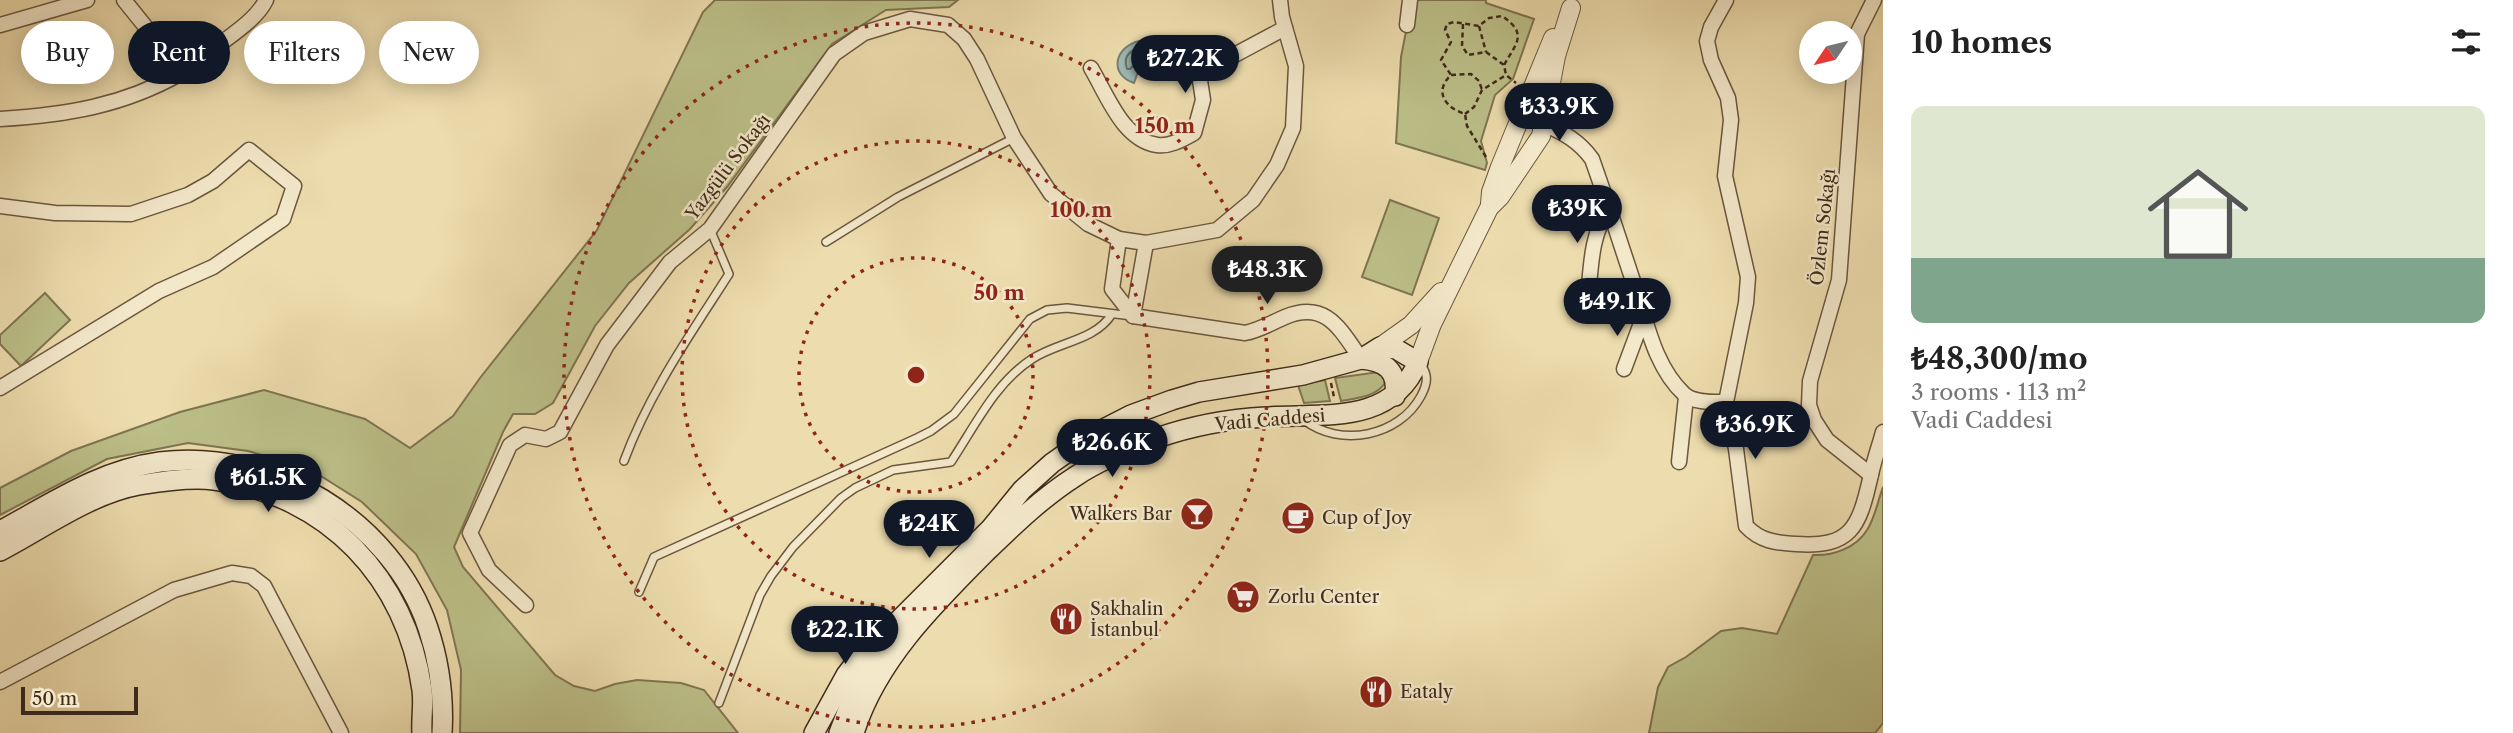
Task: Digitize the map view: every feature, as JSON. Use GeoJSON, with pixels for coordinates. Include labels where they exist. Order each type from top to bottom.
{"type":"FeatureCollection","features":[{"type":"Feature","properties":{"kind":"main road","name":"Vadi Caddesi"},"geometry":{"type":"LineString","coordinates":[[898,621],[991,528],[1022,490],[1052,463],[1092,435],[1131,415],[1172,400],[1303,375],[1361,359],[1380,347]]}},
{"type":"Feature","properties":{"kind":"main road"},"geometry":{"type":"LineString","coordinates":[[1380,347],[1396,349],[1418,362],[1405,386],[1395,396]]}},
{"type":"Feature","properties":{"kind":"main road"},"geometry":{"type":"LineString","coordinates":[[1361,359],[1380,363],[1391,372],[1396,382],[1395,396]]}},
{"type":"Feature","properties":{"kind":"main road","name":"Vadi Caddesi"},"geometry":{"type":"LineString","coordinates":[[854,733],[875,685],[908,637],[973,565],[1050,493],[1079,474],[1112,457],[1187,429],[1266,417],[1338,414],[1380,404],[1395,396]]}},
{"type":"Feature","properties":{"kind":"main road"},"geometry":{"type":"LineString","coordinates":[[0,531],[71,491],[102,477],[161,462],[223,462],[256,469],[287,480],[325,500],[371,538],[413,595],[428,626],[436,659],[442,702],[442,733]]}},
{"type":"Feature","properties":{"kind":"main road"},"geometry":{"type":"LineString","coordinates":[[0,551],[107,495],[137,486],[188,479],[212,479],[275,495],[308,511],[330,526],[356,549],[385,586],[408,633],[416,661],[423,693],[422,733]]}},
{"type":"Feature","properties":{"kind":"main road"},"geometry":{"type":"LineString","coordinates":[[814,733],[829,702],[855,661],[866,647],[898,621]]}},
{"type":"Feature","properties":{"kind":"main road"},"geometry":{"type":"LineString","coordinates":[[839,733],[858,684],[898,621]]}},
{"type":"Feature","properties":{"kind":"street"},"geometry":{"type":"LineString","coordinates":[[0,25],[87,0]]}},
{"type":"Feature","properties":{"kind":"street"},"geometry":{"type":"LineString","coordinates":[[124,0],[141,21]]}},
{"type":"Feature","properties":{"kind":"street","name":"Yazgülü Sokağı"},"geometry":{"type":"LineString","coordinates":[[526,606],[489,570],[470,533],[510,445],[525,435],[546,439],[560,432],[607,345],[670,262],[710,229],[834,54],[864,33],[910,19],[948,25],[964,39],[977,59],[1014,138],[1052,194],[1088,224],[1119,239],[1146,243],[1217,230],[1253,200],[1277,164],[1293,128],[1296,66],[1280,0]]}},
{"type":"Feature","properties":{"kind":"street"},"geometry":{"type":"LineString","coordinates":[[1407,25],[1410,0]]}},
{"type":"Feature","properties":{"kind":"street"},"geometry":{"type":"LineString","coordinates":[[1726,0],[1711,27],[1707,41],[1711,60],[1728,98],[1731,120],[1725,176],[1748,277],[1746,303],[1726,402],[1736,449],[1746,526],[1762,539],[1785,543],[1816,546],[1835,541],[1852,529],[1863,513],[1883,432]]}},
{"type":"Feature","properties":{"kind":"street","name":"Özlem Sokağı"},"geometry":{"type":"LineString","coordinates":[[1871,475],[1827,440],[1814,420],[1809,405],[1810,382],[1839,280],[1857,34],[1874,0]]}},
{"type":"Feature","properties":{"kind":"street"},"geometry":{"type":"LineString","coordinates":[[230,37],[260,3]]}},
{"type":"Feature","properties":{"kind":"street"},"geometry":{"type":"LineString","coordinates":[[1489,208],[1491,192],[1500,167],[1548,46],[1574,4]]}},
{"type":"Feature","properties":{"kind":"street"},"geometry":{"type":"LineString","coordinates":[[1418,362],[1432,324],[1489,208],[1500,197],[1541,136],[1556,56],[1574,4]]}},
{"type":"Feature","properties":{"kind":"street"},"geometry":{"type":"LineString","coordinates":[[1091,68],[1133,135],[1158,145],[1177,142],[1194,133],[1203,100],[1199,74],[1285,28]]}},
{"type":"Feature","properties":{"kind":"street"},"geometry":{"type":"LineString","coordinates":[[0,119],[57,115],[122,101],[157,84]]}},
{"type":"Feature","properties":{"kind":"street"},"geometry":{"type":"LineString","coordinates":[[1526,105],[1544,122],[1565,133],[1592,159],[1643,318],[1655,350],[1670,377],[1686,397],[1726,402]]}},
{"type":"Feature","properties":{"kind":"street"},"geometry":{"type":"LineString","coordinates":[[1514,135],[1524,143],[1534,146]]}},
{"type":"Feature","properties":{"kind":"street"},"geometry":{"type":"LineString","coordinates":[[0,205],[55,213],[131,214],[188,195],[213,181],[249,150],[294,186],[284,219],[213,267],[159,291],[0,388]]}},
{"type":"Feature","properties":{"kind":"street"},"geometry":{"type":"LineString","coordinates":[[1588,297],[1595,239],[1600,221],[1608,210]]}},
{"type":"Feature","properties":{"kind":"street"},"geometry":{"type":"LineString","coordinates":[[1119,239],[1112,289],[1133,316],[1245,333],[1257,331],[1305,311],[1320,313],[1334,321],[1361,359]]}},
{"type":"Feature","properties":{"kind":"street"},"geometry":{"type":"LineString","coordinates":[[1133,316],[1146,243]]}},
{"type":"Feature","properties":{"kind":"street"},"geometry":{"type":"LineString","coordinates":[[1380,347],[1411,325],[1457,273]]}},
{"type":"Feature","properties":{"kind":"street"},"geometry":{"type":"LineString","coordinates":[[1624,369],[1643,318]]}},
{"type":"Feature","properties":{"kind":"street"},"geometry":{"type":"LineString","coordinates":[[1679,462],[1686,397]]}},
{"type":"Feature","properties":{"kind":"street"},"geometry":{"type":"LineString","coordinates":[[0,682],[174,590],[232,573],[251,576],[264,586],[341,733]]}},
{"type":"Feature","properties":{"kind":"lane"},"geometry":{"type":"LineString","coordinates":[[826,242],[898,197],[1014,138]]}},
{"type":"Feature","properties":{"kind":"lane"},"geometry":{"type":"LineString","coordinates":[[624,460],[660,381],[730,274],[710,229]]}},
{"type":"Feature","properties":{"kind":"lane"},"geometry":{"type":"LineString","coordinates":[[639,592],[654,557],[917,438],[944,423],[963,405],[1024,325],[1038,314],[1057,308],[1133,316]]}},
{"type":"Feature","properties":{"kind":"lane"},"geometry":{"type":"LineString","coordinates":[[719,703],[760,596],[771,576],[793,547],[841,498],[855,488],[893,470],[951,462],[996,394],[1018,369],[1046,351],[1096,330],[1112,314]]}},
{"type":"Feature","properties":{"kind":"lane"},"geometry":{"type":"LineString","coordinates":[[1300,417],[1312,426],[1344,435],[1365,435],[1391,426],[1407,415],[1426,387],[1427,376],[1418,362]]}},
{"type":"Feature","properties":{"kind":"path"},"geometry":{"type":"LineString","coordinates":[[1451,75],[1441,60],[1451,42],[1446,30],[1447,24],[1479,26],[1489,18],[1502,16],[1519,32],[1519,38],[1504,65],[1506,75],[1519,85],[1526,105]]}},
{"type":"Feature","properties":{"kind":"path"},"geometry":{"type":"LineString","coordinates":[[1464,23],[1462,46],[1468,55],[1486,52]]}},
{"type":"Feature","properties":{"kind":"path"},"geometry":{"type":"LineString","coordinates":[[1479,26],[1486,52],[1504,65]]}},
{"type":"Feature","properties":{"kind":"path"},"geometry":{"type":"LineString","coordinates":[[1465,114],[1446,104],[1442,95],[1446,80],[1451,75],[1471,74],[1479,81],[1482,90]]}},
{"type":"Feature","properties":{"kind":"path"},"geometry":{"type":"LineString","coordinates":[[1465,114],[1474,107],[1482,90],[1506,75]]}},
{"type":"Feature","properties":{"kind":"path"},"geometry":{"type":"LineString","coordinates":[[1465,114],[1466,126],[1489,161],[1500,167]]}},
{"type":"Feature","properties":{"kind":"path"},"geometry":{"type":"LineString","coordinates":[[1327,368],[1338,414]]}},
{"type":"Feature","properties":{"kind":"green space"},"geometry":{"type":"Polygon","coordinates":[[[715,0],[958,0],[949,7],[886,10],[832,44],[727,187],[690,229],[629,283],[595,326],[553,403],[535,414],[513,414],[454,547],[463,567],[555,675],[574,686],[595,691],[637,680],[681,683],[704,690],[738,733],[460,733],[461,670],[447,610],[416,554],[362,502],[308,468],[248,451],[188,443],[107,459],[0,515],[0,488],[71,451],[180,412],[264,390],[365,419],[410,448],[453,416],[597,230],[703,12],[715,0]]]}},
{"type":"Feature","properties":{"kind":"green space"},"geometry":{"type":"Polygon","coordinates":[[[1412,0],[1486,0],[1486,3],[1534,19],[1513,79],[1495,95],[1481,141],[1487,163],[1485,170],[1396,143],[1401,57],[1412,0]]]}},
{"type":"Feature","properties":{"kind":"green space"},"geometry":{"type":"Polygon","coordinates":[[[1390,200],[1439,218],[1412,295],[1362,277],[1390,200]]]}},
{"type":"Feature","properties":{"kind":"green space"},"geometry":{"type":"Polygon","coordinates":[[[45,293],[70,320],[21,366],[0,344],[0,335],[45,293]]]}},
{"type":"Feature","properties":{"kind":"green space"},"geometry":{"type":"Polygon","coordinates":[[[1379,372],[1385,383],[1381,388],[1365,396],[1341,401],[1335,378],[1379,372]]]}},
{"type":"Feature","properties":{"kind":"green space"},"geometry":{"type":"Polygon","coordinates":[[[1325,380],[1330,401],[1304,403],[1298,385],[1325,380]]]}},
{"type":"Feature","properties":{"kind":"green space"},"geometry":{"type":"Polygon","coordinates":[[[1883,487],[1883,723],[1875,733],[1649,733],[1658,687],[1668,667],[1721,631],[1742,628],[1777,634],[1813,555],[1843,550],[1857,542],[1872,520],[1883,487]]]}},
{"type":"Feature","properties":{"kind":"water"},"geometry":{"type":"Polygon","coordinates":[[[1139,41],[1149,43],[1160,51],[1163,66],[1150,64],[1139,69],[1134,83],[1120,73],[1118,61],[1124,49],[1139,41]]]}},
{"type":"Feature","properties":{"kind":"place","name":"Walkers Bar"},"geometry":{"type":"Point","coordinates":[1197,514]}},
{"type":"Feature","properties":{"kind":"place","name":"Cup of Joy"},"geometry":{"type":"Point","coordinates":[1298,518]}},
{"type":"Feature","properties":{"kind":"place","name":"Zorlu Center"},"geometry":{"type":"Point","coordinates":[1243,597]}},
{"type":"Feature","properties":{"kind":"place","name":"Sakhalin İstanbul"},"geometry":{"type":"Point","coordinates":[1066,619]}},
{"type":"Feature","properties":{"kind":"place","name":"Eataly"},"geometry":{"type":"Point","coordinates":[1376,692]}}]}
